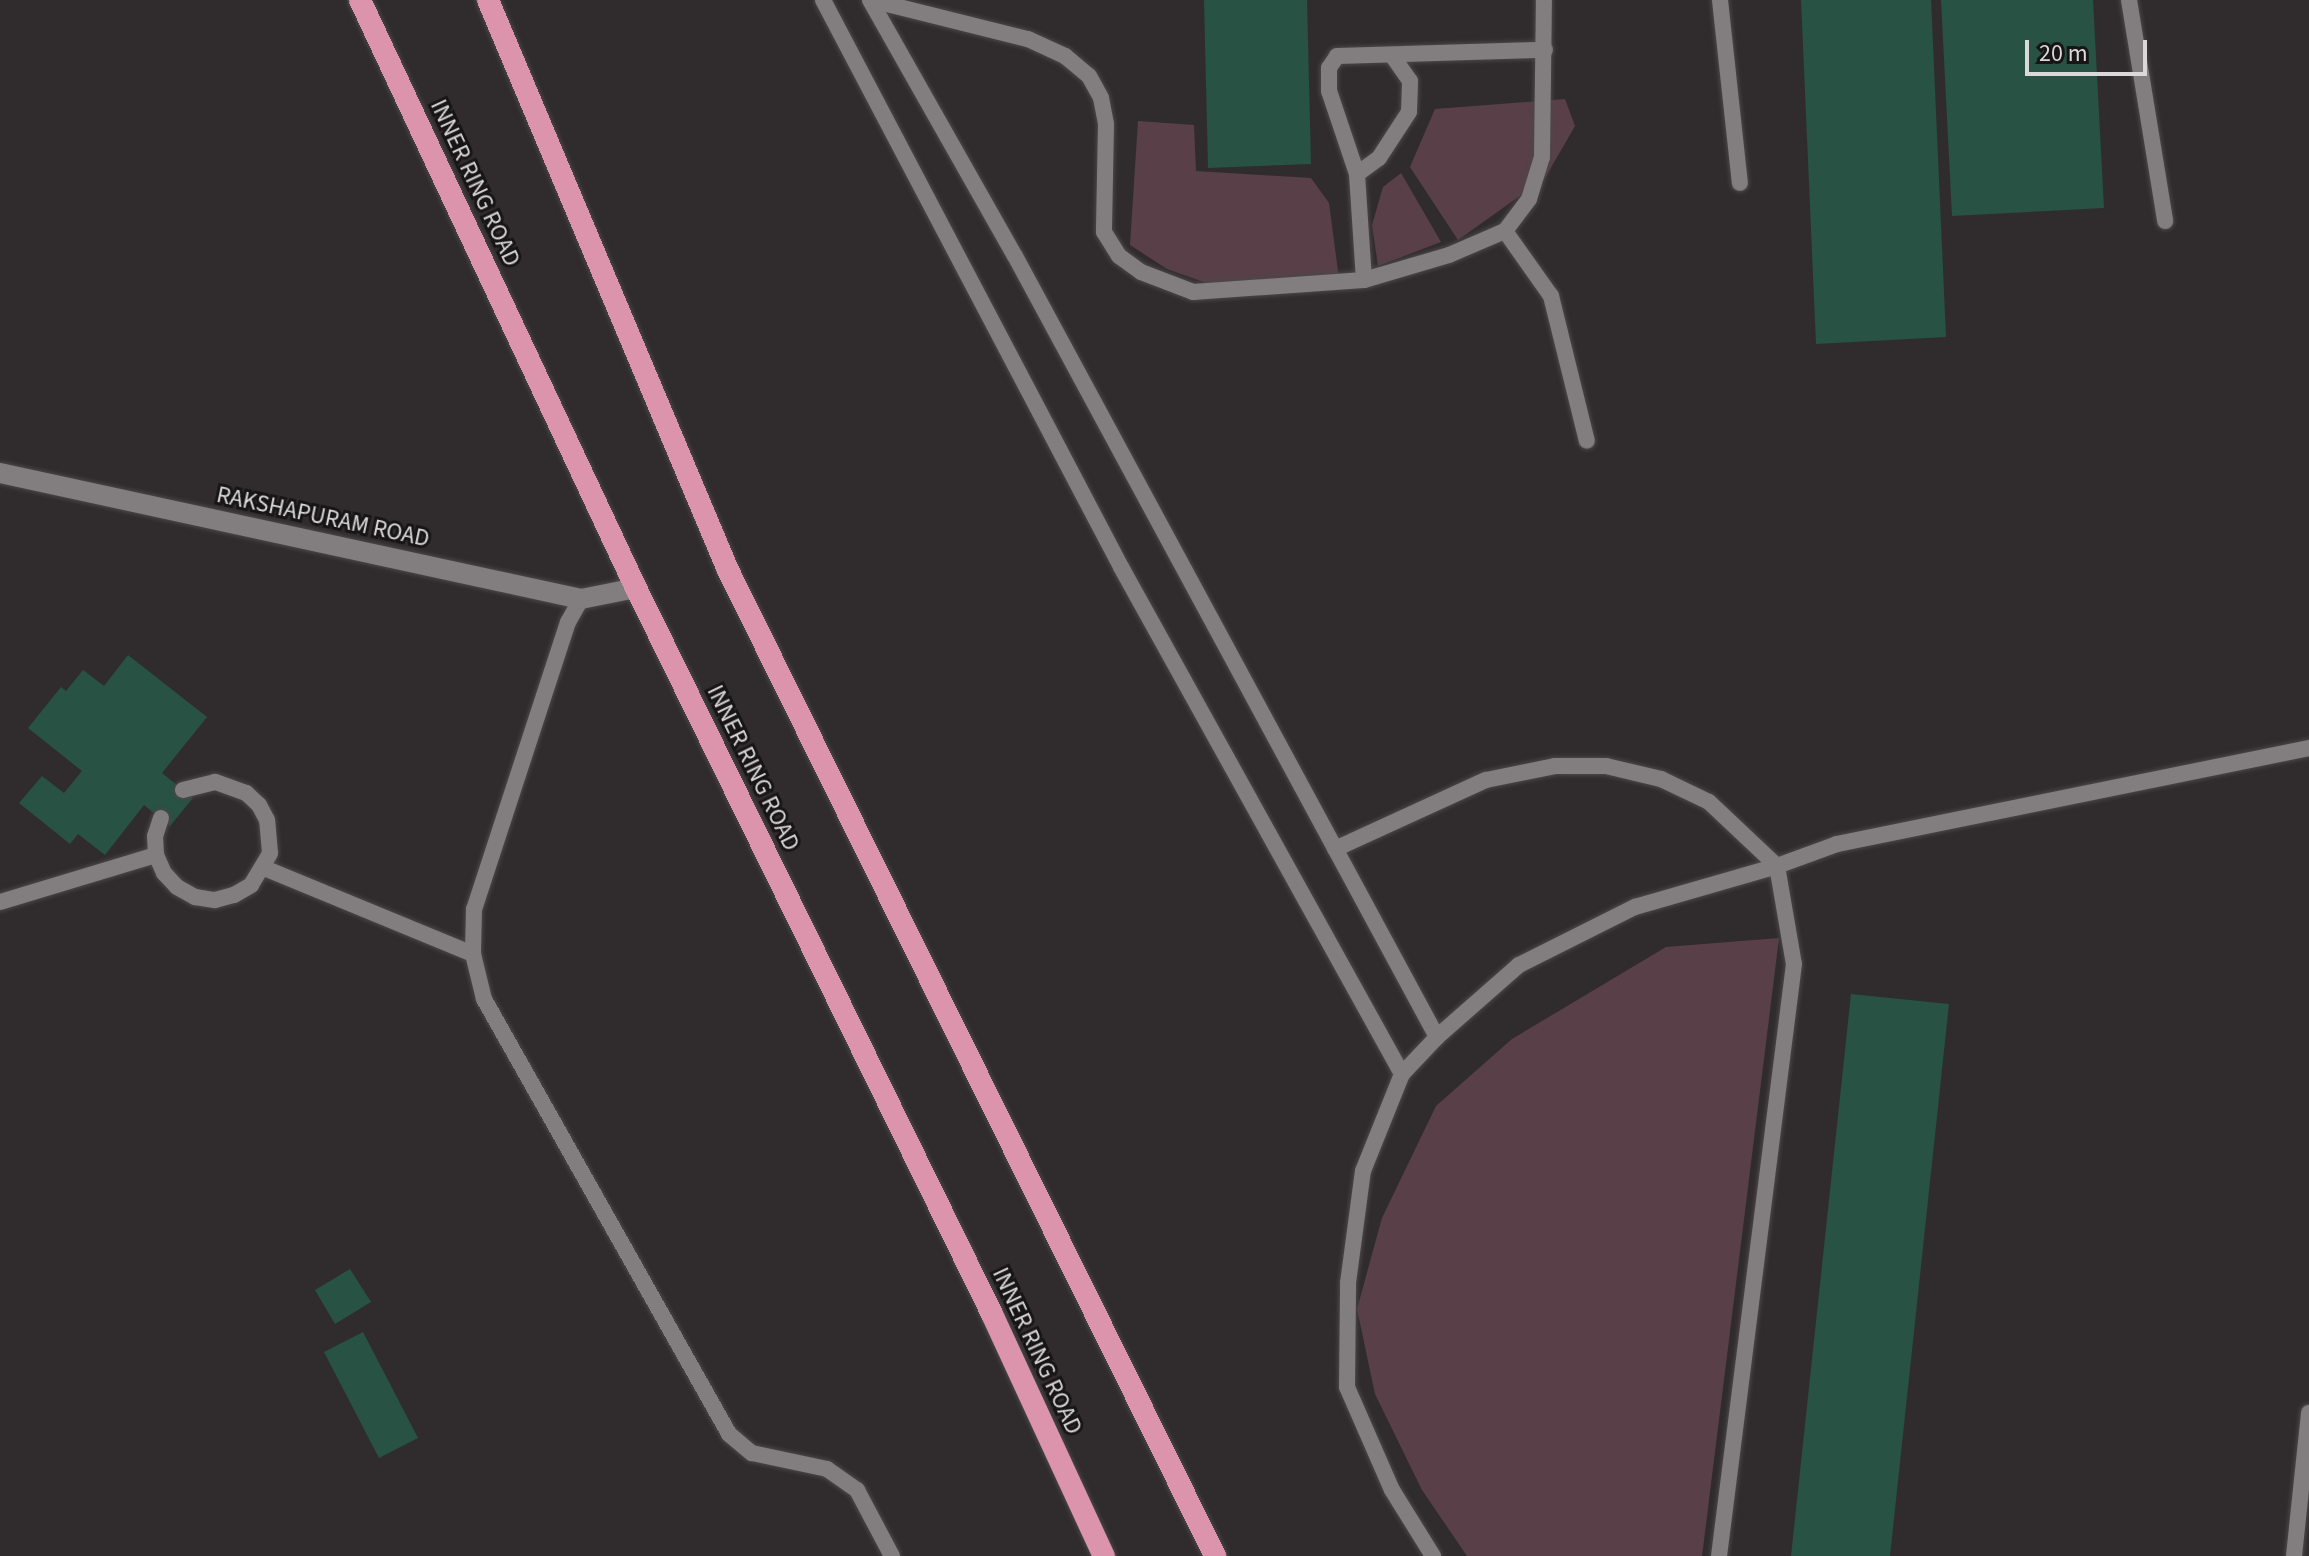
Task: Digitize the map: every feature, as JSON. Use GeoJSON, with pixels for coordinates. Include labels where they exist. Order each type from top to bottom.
{"type":"FeatureCollection","features":[{"type":"Feature","properties":{"kind":"highway","name":"INNER RING ROAD"},"geometry":{"type":"LineString","coordinates":[[360,0],[636,588],[992,1314],[1104,1556]]}},
{"type":"Feature","properties":{"kind":"highway"},"geometry":{"type":"LineString","coordinates":[[488,0],[728,570],[1215,1556]]}},
{"type":"Feature","properties":{"kind":"street","name":"RAKSHAPURAM ROAD"},"geometry":{"type":"LineString","coordinates":[[0,473],[581,599],[636,588]]}},
{"type":"Feature","properties":{"kind":"lane"},"geometry":{"type":"LineString","coordinates":[[823,0],[1121,567],[1402,1074]]}},
{"type":"Feature","properties":{"kind":"lane"},"geometry":{"type":"LineString","coordinates":[[870,0],[1015,256],[1437,1037]]}},
{"type":"Feature","properties":{"kind":"lane"},"geometry":{"type":"LineString","coordinates":[[870,0],[1028,39],[1065,56],[1089,76],[1101,98],[1106,124],[1104,232],[1119,256],[1141,272],[1193,292],[1364,280],[1449,255],[1505,231],[1529,199],[1542,157],[1544,0]]}},
{"type":"Feature","properties":{"kind":"lane"},"geometry":{"type":"LineString","coordinates":[[1720,0],[1740,183]]}},
{"type":"Feature","properties":{"kind":"lane"},"geometry":{"type":"LineString","coordinates":[[2129,0],[2165,221]]}},
{"type":"Feature","properties":{"kind":"lane"},"geometry":{"type":"LineString","coordinates":[[1364,280],[1357,174],[1329,91],[1329,68],[1337,56],[1393,57],[1545,50]]}},
{"type":"Feature","properties":{"kind":"lane"},"geometry":{"type":"LineString","coordinates":[[1357,174],[1379,158],[1409,112],[1410,81],[1393,57]]}},
{"type":"Feature","properties":{"kind":"lane"},"geometry":{"type":"LineString","coordinates":[[1505,231],[1551,296],[1587,441]]}},
{"type":"Feature","properties":{"kind":"lane"},"geometry":{"type":"LineString","coordinates":[[581,599],[568,622],[474,909],[473,954],[484,999],[729,1434],[752,1453],[827,1469],[857,1490],[892,1556]]}},
{"type":"Feature","properties":{"kind":"lane"},"geometry":{"type":"LineString","coordinates":[[1433,1556],[1392,1490],[1347,1387],[1348,1283],[1363,1171],[1402,1074],[1437,1037],[1519,965],[1635,907],[1777,866],[1837,844],[2309,748]]}},
{"type":"Feature","properties":{"kind":"lane"},"geometry":{"type":"LineString","coordinates":[[1335,849],[1486,780],[1555,766],[1606,766],[1661,779],[1709,802],[1777,866],[1794,964],[1719,1556]]}},
{"type":"Feature","properties":{"kind":"lane"},"geometry":{"type":"LineString","coordinates":[[161,818],[155,836],[156,855],[164,873],[177,887],[195,897],[215,900],[234,895],[251,885],[264,868],[271,836],[259,805],[239,790],[215,782],[183,790]]}},
{"type":"Feature","properties":{"kind":"lane"},"geometry":{"type":"LineString","coordinates":[[0,902],[156,855]]}},
{"type":"Feature","properties":{"kind":"lane"},"geometry":{"type":"LineString","coordinates":[[264,868],[473,954]]}},
{"type":"Feature","properties":{"kind":"lane"},"geometry":{"type":"LineString","coordinates":[[2294,1556],[2309,1413]]}},
{"type":"Feature","properties":{"kind":"shaded area"},"geometry":{"type":"Polygon","coordinates":[[[1565,99],[1575,126],[1545,178],[1458,240],[1410,167],[1435,109],[1565,99]]]}},
{"type":"Feature","properties":{"kind":"shaded area"},"geometry":{"type":"Polygon","coordinates":[[[1138,121],[1194,125],[1196,171],[1311,178],[1329,203],[1339,279],[1229,291],[1167,269],[1130,245],[1138,121]]]}},
{"type":"Feature","properties":{"kind":"shaded area"},"geometry":{"type":"Polygon","coordinates":[[[1401,173],[1441,242],[1378,266],[1372,225],[1383,187],[1401,173]]]}},
{"type":"Feature","properties":{"kind":"shaded area"},"geometry":{"type":"Polygon","coordinates":[[[1779,938],[1702,1556],[1467,1556],[1422,1490],[1375,1394],[1357,1309],[1382,1218],[1436,1106],[1512,1039],[1666,947],[1779,938]]]}},
{"type":"Feature","properties":{"kind":"building"},"geometry":{"type":"Polygon","coordinates":[[[1204,0],[1307,0],[1311,164],[1208,168],[1204,0]]]}},
{"type":"Feature","properties":{"kind":"building"},"geometry":{"type":"Polygon","coordinates":[[[1801,0],[1931,0],[1946,337],[1816,344],[1801,0]]]}},
{"type":"Feature","properties":{"kind":"building"},"geometry":{"type":"Polygon","coordinates":[[[1941,0],[2093,0],[2104,208],[1952,216],[1941,0]]]}},
{"type":"Feature","properties":{"kind":"building"},"geometry":{"type":"Polygon","coordinates":[[[128,655],[207,717],[162,773],[193,798],[170,826],[144,805],[105,855],[78,834],[70,844],[19,803],[42,776],[64,793],[82,771],[28,728],[61,687],[66,691],[83,670],[104,686],[128,655]]]}},
{"type":"Feature","properties":{"kind":"building"},"geometry":{"type":"Polygon","coordinates":[[[1851,994],[1949,1004],[1890,1556],[1791,1556],[1851,994]]]}},
{"type":"Feature","properties":{"kind":"building"},"geometry":{"type":"Polygon","coordinates":[[[350,1269],[371,1302],[335,1324],[315,1290],[350,1269]]]}},
{"type":"Feature","properties":{"kind":"building"},"geometry":{"type":"Polygon","coordinates":[[[363,1332],[418,1438],[379,1458],[324,1352],[363,1332]]]}}]}
